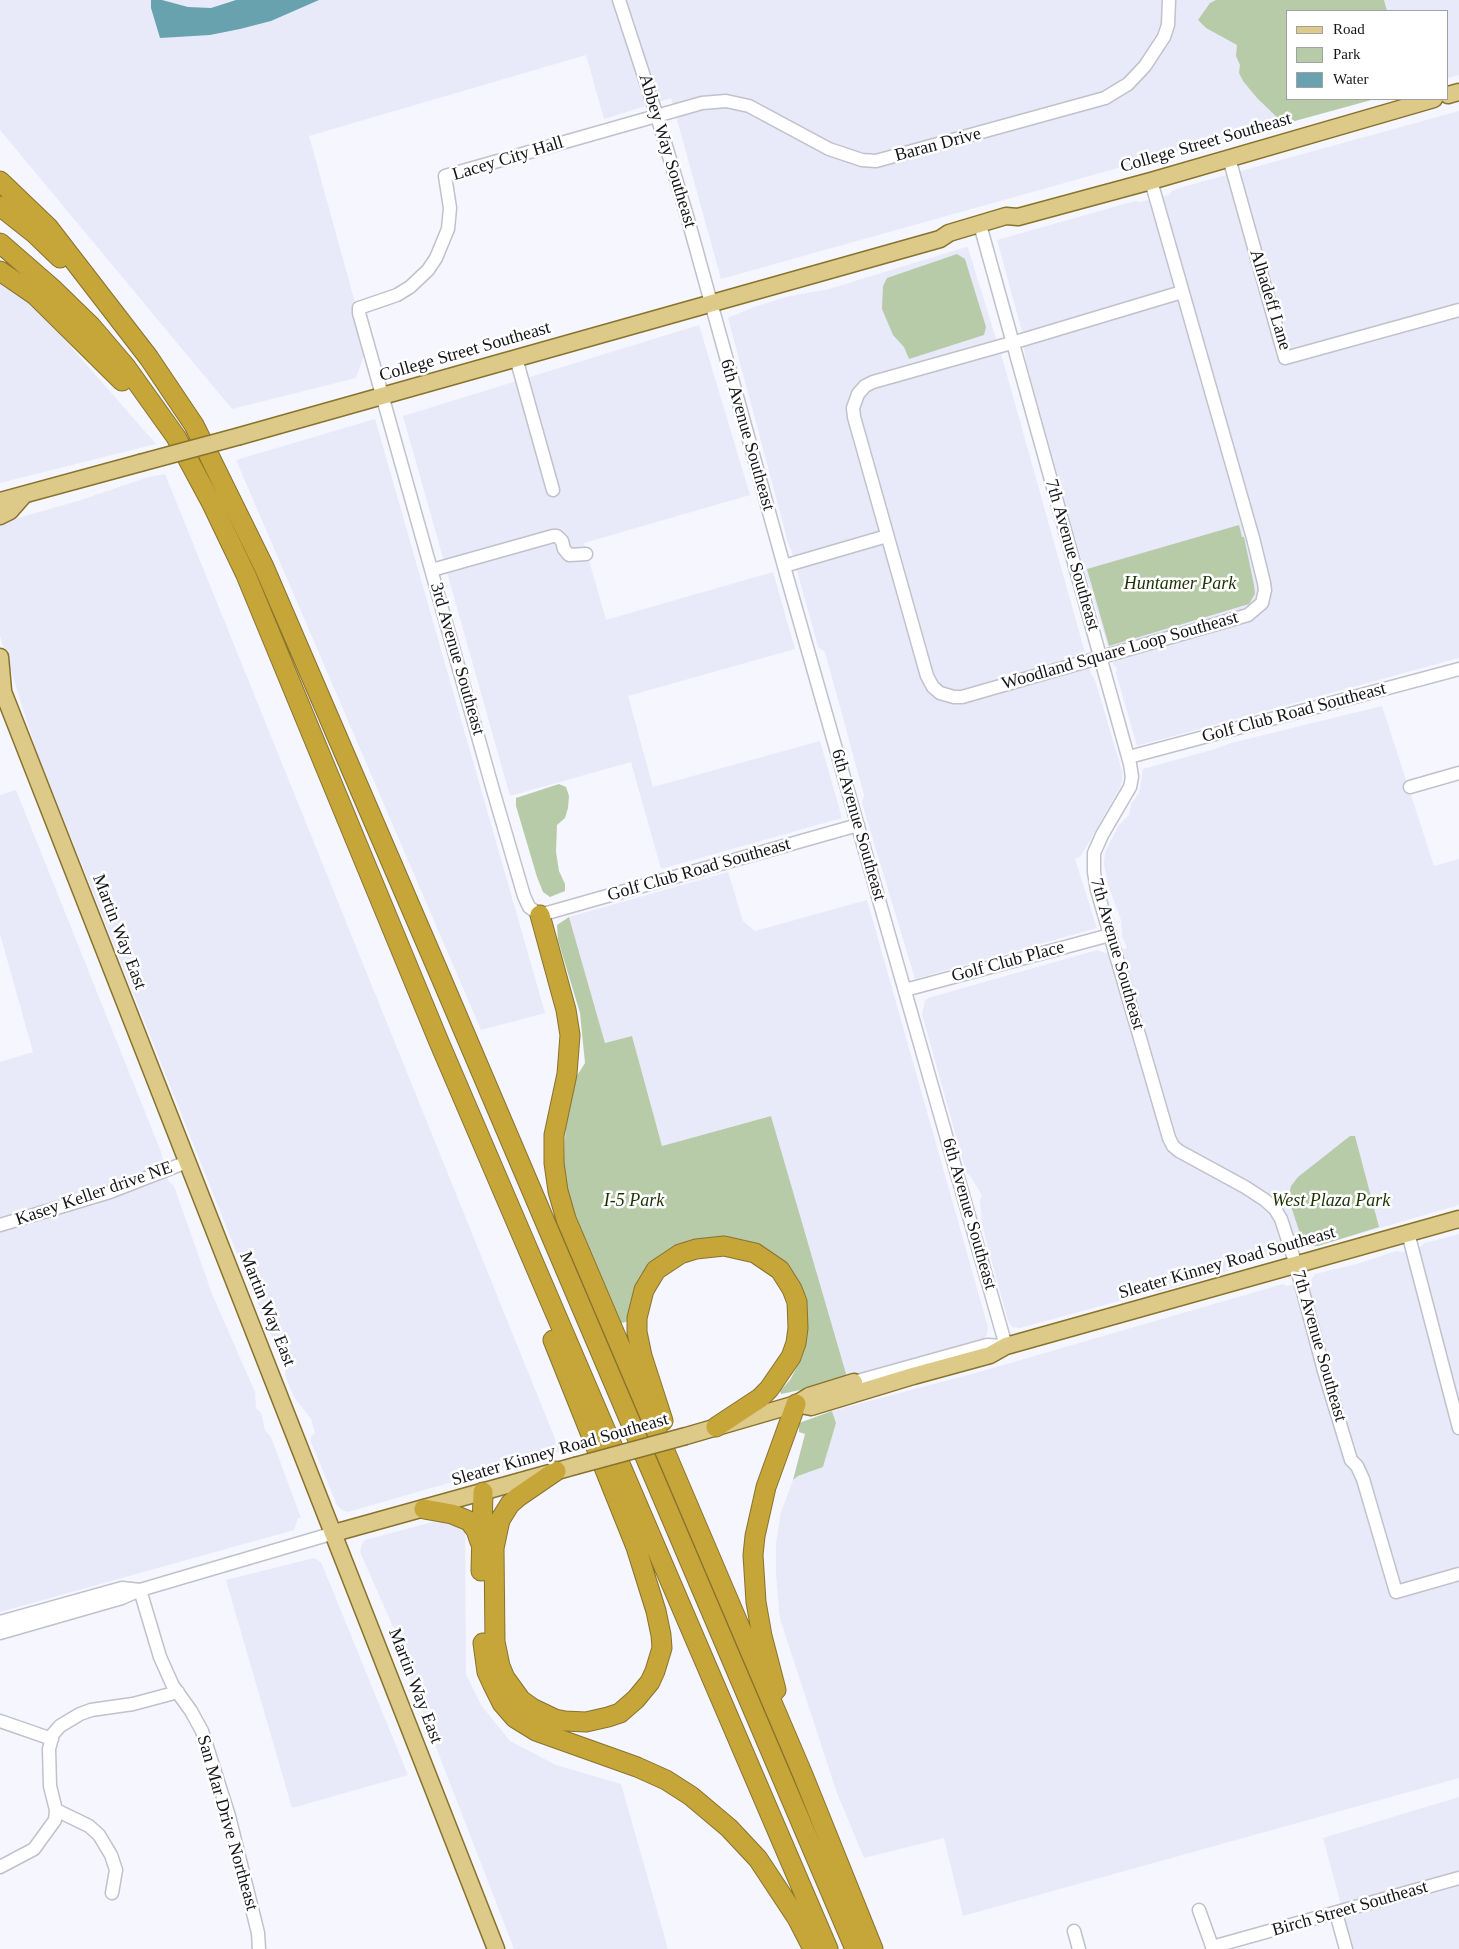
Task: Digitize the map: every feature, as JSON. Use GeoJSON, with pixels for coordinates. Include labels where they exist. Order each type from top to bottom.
{"type":"FeatureCollection","features":[{"type":"Feature","properties":{"kind":"highway"},"geometry":{"type":"LineString","coordinates":[[0,181],[48,227],[149,358],[194,425],[264,567],[855,1949]]}},
{"type":"Feature","properties":{"kind":"highway"},"geometry":{"type":"LineString","coordinates":[[0,206],[34,233],[101,297]]}},
{"type":"Feature","properties":{"kind":"highway"},"geometry":{"type":"LineString","coordinates":[[0,243],[54,290],[90,326],[126,367],[176,438],[211,502],[246,575],[439,1042],[828,1949]]}},
{"type":"Feature","properties":{"kind":"highway"},"geometry":{"type":"LineString","coordinates":[[0,271],[35,295],[85,343],[176,438]]}},
{"type":"Feature","properties":{"kind":"highway"},"geometry":{"type":"LineString","coordinates":[[540,916],[566,1010],[570,1035],[567,1074],[554,1135],[554,1162],[558,1191],[570,1228],[803,1775],[873,1949]]}},
{"type":"Feature","properties":{"kind":"highway"},"geometry":{"type":"LineString","coordinates":[[439,1042],[581,1411],[636,1548],[659,1627],[662,1648],[650,1682],[643,1692],[620,1713],[586,1722],[565,1721],[555,1718],[537,1711],[521,1700],[504,1678],[495,1642],[494,1548],[500,1520],[510,1504],[556,1471]]}},
{"type":"Feature","properties":{"kind":"highway"},"geometry":{"type":"LineString","coordinates":[[699,1532],[642,1356],[637,1332],[637,1318],[644,1290],[656,1270],[668,1261],[688,1251],[724,1246],[755,1253],[780,1270],[790,1284],[797,1302],[798,1328],[796,1343],[791,1357],[769,1389],[760,1398],[716,1427]]}},
{"type":"Feature","properties":{"kind":"highway"},"geometry":{"type":"LineString","coordinates":[[796,1404],[759,1512],[755,1536],[753,1580],[762,1636],[803,1775]]}},
{"type":"Feature","properties":{"kind":"highway"},"geometry":{"type":"LineString","coordinates":[[483,1492],[482,1620],[484,1653],[487,1672],[497,1695],[509,1712],[530,1728],[637,1767],[666,1780],[698,1800],[730,1828],[758,1859],[797,1918],[813,1949]]}},
{"type":"Feature","properties":{"kind":"highway"},"geometry":{"type":"LineString","coordinates":[[424,1509],[452,1514],[469,1521],[476,1530],[482,1549]]}},
{"type":"Feature","properties":{"kind":"main road","name":"College Street Southeast"},"geometry":{"type":"LineString","coordinates":[[940,240],[949,233],[1006,216],[1018,217],[1151,181],[1431,100]]}},
{"type":"Feature","properties":{"kind":"main road","name":"College Street Southeast"},"geometry":{"type":"LineString","coordinates":[[0,501],[240,436],[940,240],[951,241],[1008,225],[1018,217]]}},
{"type":"Feature","properties":{"kind":"main road"},"geometry":{"type":"LineString","coordinates":[[0,516],[10,511],[24,495]]}},
{"type":"Feature","properties":{"kind":"main road","name":"Martin Way East"},"geometry":{"type":"LineString","coordinates":[[0,657],[1,687],[496,1949]]}},
{"type":"Feature","properties":{"kind":"main road","name":"Sleater Kinney Road Southeast"},"geometry":{"type":"LineString","coordinates":[[796,1404],[812,1407],[990,1355],[1006,1346],[1459,1219]]}},
{"type":"Feature","properties":{"kind":"main road","name":"Sleater Kinney Road Southeast"},"geometry":{"type":"LineString","coordinates":[[334,1534],[796,1404],[809,1396],[854,1382]]}},
{"type":"Feature","properties":{"kind":"street","name":"Abbey Way Southeast"},"geometry":{"type":"LineString","coordinates":[[620,0],[658,116],[710,303]]}},
{"type":"Feature","properties":{"kind":"street","name":"Baran Drive"},"geometry":{"type":"LineString","coordinates":[[658,116],[702,103],[726,101],[736,103],[749,106],[829,149],[862,160],[876,161],[1106,98],[1136,77],[1150,59],[1164,36],[1168,25],[1169,0]]}},
{"type":"Feature","properties":{"kind":"street","name":"Lacey City Hall"},"geometry":{"type":"LineString","coordinates":[[382,396],[359,308],[397,294],[410,287],[428,270],[436,258],[448,229],[450,208],[445,176],[658,116]]}},
{"type":"Feature","properties":{"kind":"street","name":"Alhadeff Lane"},"geometry":{"type":"LineString","coordinates":[[1229,158],[1285,358],[1459,310]]}},
{"type":"Feature","properties":{"kind":"street","name":"Woodland Square Loop Southeast"},"geometry":{"type":"LineString","coordinates":[[1151,181],[1248,522],[1264,583],[1262,603],[1248,614],[962,697],[940,693],[933,687],[927,676],[854,417],[853,408],[858,394],[865,386],[873,382],[1182,292]]}},
{"type":"Feature","properties":{"kind":"street","name":"7th Avenue Southeast"},"geometry":{"type":"LineString","coordinates":[[982,232],[1129,757],[1132,777],[1130,786],[1094,853],[1094,872],[1097,890],[1169,1138],[1173,1146],[1179,1151],[1265,1200],[1275,1209],[1281,1219],[1296,1265],[1324,1371],[1351,1460],[1357,1466],[1362,1479],[1396,1592],[1459,1574]]}},
{"type":"Feature","properties":{"kind":"street","name":"6th Avenue Southeast"},"geometry":{"type":"LineString","coordinates":[[710,303],[1006,1346]]}},
{"type":"Feature","properties":{"kind":"street"},"geometry":{"type":"LineString","coordinates":[[516,358],[552,490]]}},
{"type":"Feature","properties":{"kind":"street","name":"3rd Avenue Southeast"},"geometry":{"type":"LineString","coordinates":[[382,396],[524,896],[529,907],[540,916]]}},
{"type":"Feature","properties":{"kind":"street"},"geometry":{"type":"LineString","coordinates":[[432,570],[553,536],[557,536],[562,541],[564,549],[569,555],[586,554]]}},
{"type":"Feature","properties":{"kind":"street"},"geometry":{"type":"LineString","coordinates":[[784,566],[887,536]]}},
{"type":"Feature","properties":{"kind":"street","name":"Golf Club Road Southeast"},"geometry":{"type":"LineString","coordinates":[[1129,757],[1459,669]]}},
{"type":"Feature","properties":{"kind":"street"},"geometry":{"type":"LineString","coordinates":[[1410,787],[1459,773]]}},
{"type":"Feature","properties":{"kind":"street","name":"Golf Club Road Southeast"},"geometry":{"type":"LineString","coordinates":[[540,916],[858,825]]}},
{"type":"Feature","properties":{"kind":"street","name":"Golf Club Place"},"geometry":{"type":"LineString","coordinates":[[905,990],[1110,934]]}},
{"type":"Feature","properties":{"kind":"street","name":"Kasey Keller drive NE"},"geometry":{"type":"LineString","coordinates":[[0,1225],[93,1198],[188,1162]]}},
{"type":"Feature","properties":{"kind":"street"},"geometry":{"type":"LineString","coordinates":[[1408,1233],[1459,1428]]}},
{"type":"Feature","properties":{"kind":"street","name":"Sleater Kinney Road Southeast"},"geometry":{"type":"LineString","coordinates":[[854,1382],[988,1345],[1006,1346]]}},
{"type":"Feature","properties":{"kind":"street"},"geometry":{"type":"LineString","coordinates":[[0,1633],[334,1534]]}},
{"type":"Feature","properties":{"kind":"street"},"geometry":{"type":"LineString","coordinates":[[0,1622],[122,1588],[140,1590]]}},
{"type":"Feature","properties":{"kind":"street","name":"San Mar Drive Northeast"},"geometry":{"type":"LineString","coordinates":[[140,1590],[160,1658],[202,1731],[229,1816],[258,1933],[259,1949]]}},
{"type":"Feature","properties":{"kind":"street"},"geometry":{"type":"LineString","coordinates":[[0,1867],[34,1849],[55,1820],[56,1810],[50,1786],[49,1749],[53,1734],[60,1726],[80,1714],[106,1707],[162,1698],[178,1692]]}},
{"type":"Feature","properties":{"kind":"street"},"geometry":{"type":"LineString","coordinates":[[0,1721],[52,1739]]}},
{"type":"Feature","properties":{"kind":"street"},"geometry":{"type":"LineString","coordinates":[[56,1810],[89,1826],[99,1835],[111,1855],[116,1870],[112,1893]]}},
{"type":"Feature","properties":{"kind":"street","name":"Birch Street Southeast"},"geometry":{"type":"LineString","coordinates":[[1213,1948],[1459,1878]]}},
{"type":"Feature","properties":{"kind":"street"},"geometry":{"type":"LineString","coordinates":[[1199,1910],[1213,1948]]}},
{"type":"Feature","properties":{"kind":"street"},"geometry":{"type":"LineString","coordinates":[[1336,1913],[1346,1949]]}},
{"type":"Feature","properties":{"kind":"street"},"geometry":{"type":"LineString","coordinates":[[1074,1931],[1079,1949]]}},
{"type":"Feature","properties":{"kind":"shaded area"},"geometry":{"type":"Polygon","coordinates":[[[0,0],[1459,0],[1459,75],[1449,78],[1449,10],[1286,10],[1286,100],[1361,100],[721,279],[671,98],[604,119],[586,55],[309,136],[367,346],[356,378],[232,409],[0,130],[0,0]]]}},
{"type":"Feature","properties":{"kind":"shaded area"},"geometry":{"type":"Polygon","coordinates":[[[1459,111],[1459,658],[1137,746],[1116,673],[1117,668],[1114,666],[1084,569],[1026,362],[1021,328],[997,240],[1135,201],[1140,202],[1169,195],[1172,191],[1179,188],[1459,111]]]}},
{"type":"Feature","properties":{"kind":"shaded area"},"geometry":{"type":"Polygon","coordinates":[[[966,247],[968,248],[1005,368],[1091,674],[1095,680],[1123,774],[1121,786],[1081,856],[1075,859],[1097,928],[915,979],[862,803],[864,795],[825,652],[818,647],[789,546],[728,318],[786,297],[829,289],[966,247]]]}},
{"type":"Feature","properties":{"kind":"shaded area"},"geometry":{"type":"Polygon","coordinates":[[[0,281],[37,308],[156,444],[0,483],[0,281]]]}},
{"type":"Feature","properties":{"kind":"shaded area"},"geometry":{"type":"Polygon","coordinates":[[[699,325],[750,495],[584,543],[606,620],[773,572],[795,649],[628,696],[653,787],[820,741],[842,818],[661,869],[631,762],[510,796],[403,416],[699,325]]]}},
{"type":"Feature","properties":{"kind":"shaded area"},"geometry":{"type":"Polygon","coordinates":[[[375,419],[545,1013],[481,1030],[236,460],[375,419]]]}},
{"type":"Feature","properties":{"kind":"shaded area"},"geometry":{"type":"Polygon","coordinates":[[[165,474],[560,1451],[348,1512],[342,1510],[337,1505],[311,1442],[311,1437],[315,1433],[311,1419],[294,1397],[285,1375],[286,1366],[261,1314],[256,1296],[234,1246],[35,747],[0,636],[0,523],[78,501],[148,477],[165,474]]]}},
{"type":"Feature","properties":{"kind":"shaded area"},"geometry":{"type":"Polygon","coordinates":[[[1382,706],[1434,866],[1459,859],[1459,1205],[1318,1246],[1304,1247],[1159,1292],[1152,1292],[1020,1328],[1012,1327],[1008,1321],[982,1225],[980,1200],[982,1195],[966,1172],[922,1014],[925,1001],[928,998],[1097,950],[1105,953],[1127,948],[1122,936],[1121,920],[1109,888],[1104,864],[1105,852],[1119,825],[1129,815],[1131,804],[1139,793],[1143,769],[1231,743],[1382,706]]]}},
{"type":"Feature","properties":{"kind":"shaded area"},"geometry":{"type":"Polygon","coordinates":[[[16,790],[161,1152],[168,1180],[174,1186],[212,1294],[255,1392],[256,1408],[261,1413],[265,1430],[271,1437],[301,1518],[298,1518],[294,1530],[0,1612],[0,1062],[33,1052],[0,934],[0,795],[16,790]]]}},
{"type":"Feature","properties":{"kind":"shaded area"},"geometry":{"type":"Polygon","coordinates":[[[728,872],[743,921],[755,931],[867,900],[988,1327],[987,1335],[982,1340],[847,1377],[771,1116],[662,1146],[632,1036],[605,1043],[569,917],[728,872]]]}},
{"type":"Feature","properties":{"kind":"shaded area"},"geometry":{"type":"Polygon","coordinates":[[[1459,1234],[1459,1778],[963,1916],[944,1838],[864,1858],[837,1793],[780,1619],[776,1575],[776,1544],[781,1512],[793,1480],[798,1476],[823,1467],[836,1423],[832,1411],[979,1372],[1283,1284],[1287,1286],[1311,1280],[1315,1274],[1360,1263],[1396,1251],[1402,1252],[1420,1247],[1425,1243],[1459,1234]]]}},
{"type":"Feature","properties":{"kind":"shaded area"},"geometry":{"type":"Polygon","coordinates":[[[444,1519],[465,1525],[466,1674],[481,1705],[510,1741],[556,1765],[621,1784],[668,1949],[514,1949],[407,1672],[406,1656],[360,1552],[365,1540],[444,1519]]]}},
{"type":"Feature","properties":{"kind":"shaded area"},"geometry":{"type":"Polygon","coordinates":[[[314,1558],[321,1562],[408,1775],[292,1808],[226,1580],[314,1558]]]}},
{"type":"Feature","properties":{"kind":"shaded area"},"geometry":{"type":"Polygon","coordinates":[[[1459,1797],[1459,1949],[1353,1949],[1323,1838],[1459,1797]]]}},
{"type":"Feature","properties":{"kind":"green space"},"geometry":{"type":"Polygon","coordinates":[[[1216,0],[1384,0],[1387,10],[1286,10],[1286,100],[1371,100],[1284,124],[1257,98],[1243,81],[1239,73],[1240,65],[1236,56],[1237,45],[1206,28],[1198,20],[1210,3],[1216,0]]]}},
{"type":"Feature","properties":{"kind":"green space"},"geometry":{"type":"Polygon","coordinates":[[[957,254],[965,259],[986,327],[984,335],[909,359],[904,347],[893,335],[882,309],[883,286],[887,278],[957,254]]]}},
{"type":"Feature","properties":{"kind":"green space","name":"Huntamer Park"},"geometry":{"type":"Polygon","coordinates":[[[1239,525],[1242,537],[1244,537],[1254,585],[1255,594],[1249,604],[1109,646],[1087,569],[1239,525]]]}},
{"type":"Feature","properties":{"kind":"green space"},"geometry":{"type":"Polygon","coordinates":[[[559,784],[566,787],[569,796],[565,818],[557,825],[556,852],[559,871],[565,884],[565,891],[550,897],[543,892],[537,877],[516,806],[516,798],[559,784]]]}},
{"type":"Feature","properties":{"kind":"green space","name":"I-5 Park"},"geometry":{"type":"Polygon","coordinates":[[[569,917],[605,1043],[632,1036],[662,1146],[771,1116],[847,1377],[781,1394],[780,1391],[790,1380],[798,1365],[803,1346],[804,1324],[756,1246],[734,1238],[720,1236],[673,1247],[660,1257],[626,1322],[622,1323],[618,1320],[572,1209],[563,1175],[566,1123],[573,1082],[585,1063],[580,1013],[558,940],[557,925],[569,917]]]}},
{"type":"Feature","properties":{"kind":"green space","name":"West Plaza Park"},"geometry":{"type":"Polygon","coordinates":[[[1350,1136],[1355,1136],[1379,1227],[1318,1246],[1304,1246],[1290,1203],[1291,1186],[1298,1177],[1350,1136]]]}},
{"type":"Feature","properties":{"kind":"green space"},"geometry":{"type":"Polygon","coordinates":[[[832,1411],[836,1423],[823,1467],[798,1476],[793,1480],[805,1434],[799,1432],[799,1423],[832,1411]]]}},
{"type":"Feature","properties":{"kind":"water"},"geometry":{"type":"Polygon","coordinates":[[[151,0],[162,0],[188,7],[211,8],[236,0],[319,0],[271,21],[240,29],[210,35],[160,38],[151,8],[151,0]]]}}]}
